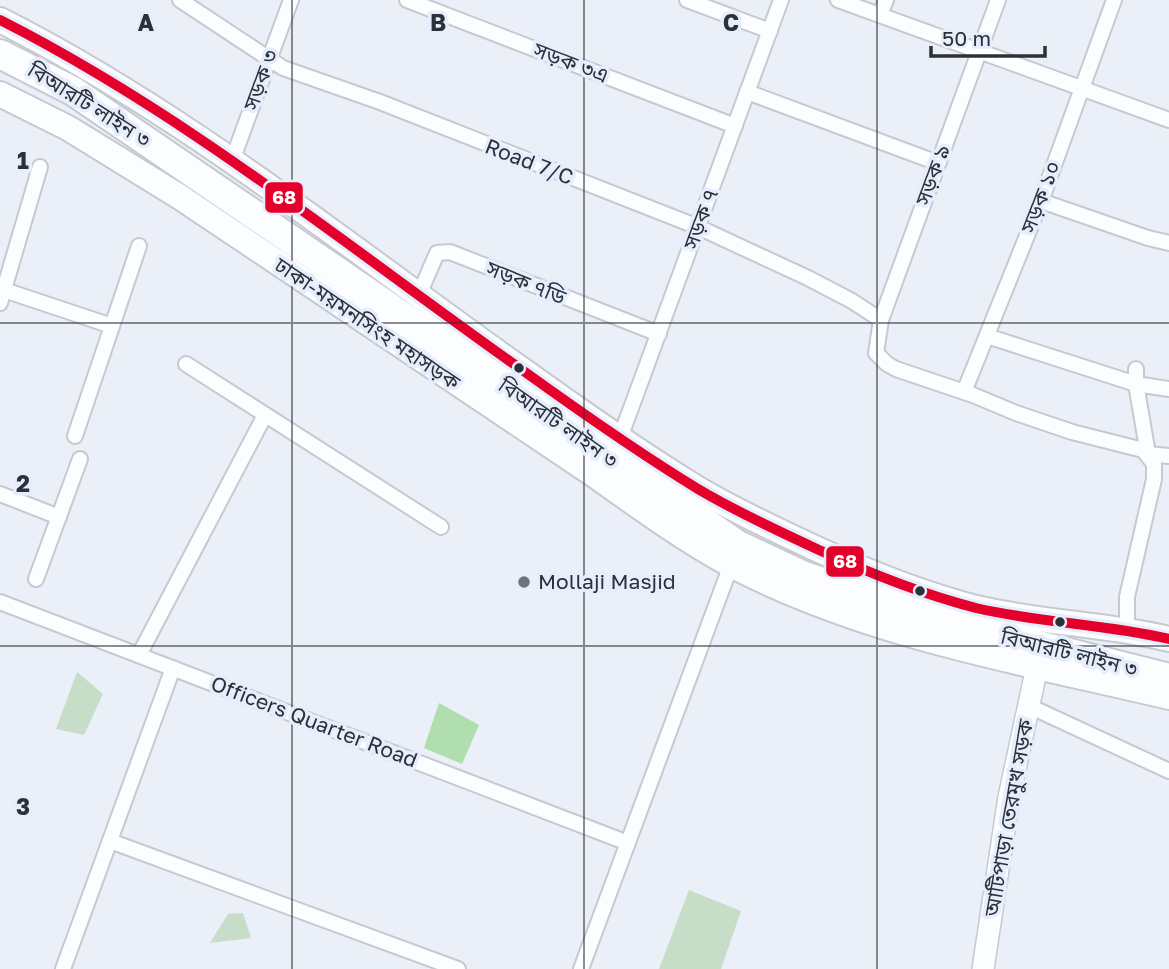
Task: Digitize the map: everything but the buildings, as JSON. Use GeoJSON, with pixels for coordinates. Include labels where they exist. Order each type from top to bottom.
{"type":"FeatureCollection","features":[{"type":"Feature","properties":{"kind":"highway"},"geometry":{"type":"LineString","coordinates":[[0,19],[92,69],[232,161],[418,297],[701,491],[817,549],[928,594],[977,608],[1036,619],[1134,631],[1169,639]]}},
{"type":"Feature","properties":{"kind":"highway","name":"বিআরটি লাইন ৩"},"geometry":{"type":"LineString","coordinates":[[0,54],[74,91],[738,545],[802,575],[881,602],[1169,678]]}},
{"type":"Feature","properties":{"kind":"highway","name":"ঢাকা-ময়মনসিংহ মহাসড়ক"},"geometry":{"type":"LineString","coordinates":[[0,94],[68,128],[180,197],[659,520],[731,565],[788,591],[871,622],[1037,667],[1169,697]]}},
{"type":"Feature","properties":{"kind":"highway"},"geometry":{"type":"LineString","coordinates":[[1134,631],[1169,624]]}},
{"type":"Feature","properties":{"kind":"highway"},"geometry":{"type":"LineString","coordinates":[[1103,681],[1169,713]]}},
{"type":"Feature","properties":{"kind":"main road","name":"আটিপাড়া তেরমুখ সড়ক"},"geometry":{"type":"LineString","coordinates":[[983,969],[1009,797],[1037,667]]}},
{"type":"Feature","properties":{"kind":"street","name":"Road 7/C"},"geometry":{"type":"LineString","coordinates":[[180,0],[282,68],[380,103],[698,227],[808,278],[881,320]]}},
{"type":"Feature","properties":{"kind":"street","name":"সড়ক ৩"},"geometry":{"type":"LineString","coordinates":[[232,161],[291,0]]}},
{"type":"Feature","properties":{"kind":"street","name":"সড়ক ৩এ"},"geometry":{"type":"LineString","coordinates":[[407,0],[735,126]]}},
{"type":"Feature","properties":{"kind":"street"},"geometry":{"type":"LineString","coordinates":[[687,0],[770,30]]}},
{"type":"Feature","properties":{"kind":"street","name":"সড়ক ৭"},"geometry":{"type":"LineString","coordinates":[[620,438],[781,0]]}},
{"type":"Feature","properties":{"kind":"street"},"geometry":{"type":"LineString","coordinates":[[838,0],[1169,120]]}},
{"type":"Feature","properties":{"kind":"street"},"geometry":{"type":"LineString","coordinates":[[880,15],[886,0]]}},
{"type":"Feature","properties":{"kind":"street","name":"সড়ক ৯"},"geometry":{"type":"LineString","coordinates":[[964,392],[896,369],[880,359],[876,353],[881,320],[998,0]]}},
{"type":"Feature","properties":{"kind":"street","name":"সড়ক ১০"},"geometry":{"type":"LineString","coordinates":[[964,392],[1041,201],[1114,0]]}},
{"type":"Feature","properties":{"kind":"street"},"geometry":{"type":"LineString","coordinates":[[747,92],[937,163]]}},
{"type":"Feature","properties":{"kind":"street"},"geometry":{"type":"LineString","coordinates":[[40,167],[2,297],[112,326]]}},
{"type":"Feature","properties":{"kind":"street"},"geometry":{"type":"LineString","coordinates":[[1041,201],[1169,243]]}},
{"type":"Feature","properties":{"kind":"street"},"geometry":{"type":"LineString","coordinates":[[75,436],[139,246]]}},
{"type":"Feature","properties":{"kind":"street","name":"সড়ক ৭ডি"},"geometry":{"type":"LineString","coordinates":[[418,297],[437,253],[450,252],[659,334]]}},
{"type":"Feature","properties":{"kind":"street"},"geometry":{"type":"LineString","coordinates":[[987,336],[1136,384],[1169,389]]}},
{"type":"Feature","properties":{"kind":"street"},"geometry":{"type":"LineString","coordinates":[[186,364],[441,527]]}},
{"type":"Feature","properties":{"kind":"street"},"geometry":{"type":"LineString","coordinates":[[1134,631],[1127,597],[1154,479],[1154,464],[1148,454],[1136,384],[1136,369]]}},
{"type":"Feature","properties":{"kind":"street"},"geometry":{"type":"LineString","coordinates":[[964,392],[1072,432],[1135,447],[1148,454],[1169,456]]}},
{"type":"Feature","properties":{"kind":"street"},"geometry":{"type":"LineString","coordinates":[[139,655],[265,415]]}},
{"type":"Feature","properties":{"kind":"street"},"geometry":{"type":"LineString","coordinates":[[36,579],[80,459]]}},
{"type":"Feature","properties":{"kind":"street"},"geometry":{"type":"LineString","coordinates":[[0,494],[59,517]]}},
{"type":"Feature","properties":{"kind":"street"},"geometry":{"type":"LineString","coordinates":[[581,969],[731,565]]}},
{"type":"Feature","properties":{"kind":"street","name":"Officers Quarter Road"},"geometry":{"type":"LineString","coordinates":[[0,602],[628,843]]}},
{"type":"Feature","properties":{"kind":"street"},"geometry":{"type":"LineString","coordinates":[[62,969],[173,668]]}},
{"type":"Feature","properties":{"kind":"street"},"geometry":{"type":"LineString","coordinates":[[1029,706],[1169,771]]}},
{"type":"Feature","properties":{"kind":"street"},"geometry":{"type":"LineString","coordinates":[[110,841],[458,969]]}},
{"type":"Feature","properties":{"kind":"shaded area"},"geometry":{"type":"Polygon","coordinates":[[[77,672],[103,694],[84,735],[56,729],[77,672]]]}},
{"type":"Feature","properties":{"kind":"shaded area"},"geometry":{"type":"Polygon","coordinates":[[[439,703],[479,725],[462,764],[424,748],[439,703]]]}},
{"type":"Feature","properties":{"kind":"shaded area"},"geometry":{"type":"Polygon","coordinates":[[[689,890],[741,911],[721,969],[659,969],[689,890]]]}},
{"type":"Feature","properties":{"kind":"shaded area"},"geometry":{"type":"Polygon","coordinates":[[[243,913],[251,938],[210,943],[228,914],[243,913]]]}},
{"type":"Feature","properties":{"kind":"transit line","name":"68"},"geometry":{"type":"LineString","coordinates":[[0,20],[69,57],[203,141],[589,418],[727,505],[857,567],[916,590],[1000,613],[1169,639]]}},
{"type":"Feature","properties":{"kind":"place","name":"Mollaji Masjid"},"geometry":{"type":"Point","coordinates":[524,582]}}]}
